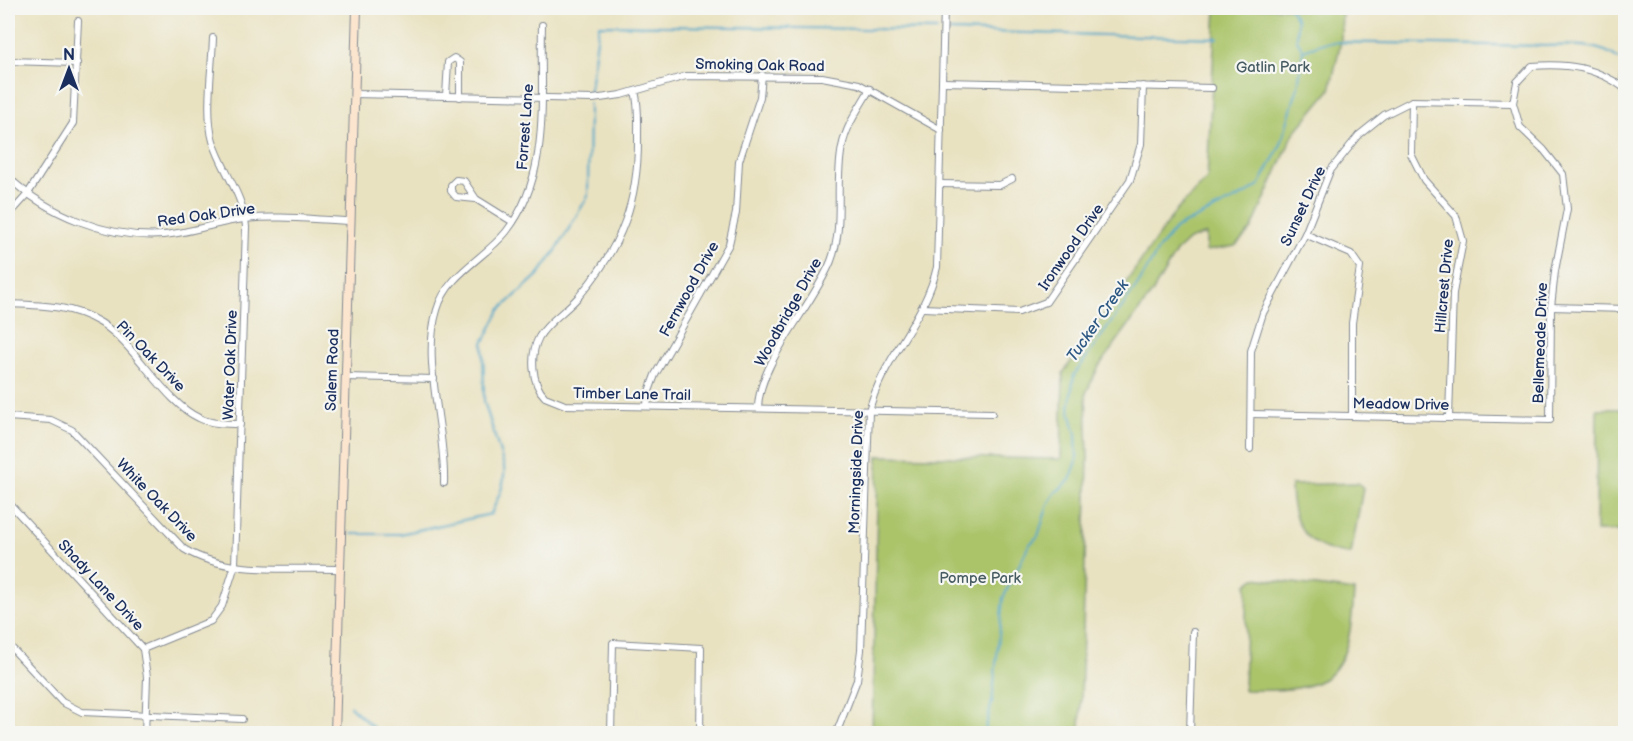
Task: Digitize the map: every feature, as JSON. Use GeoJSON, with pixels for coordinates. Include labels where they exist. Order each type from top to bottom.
{"type":"FeatureCollection","features":[{"type":"Feature","properties":{"kind":"main road","name":"Salem Road"},"geometry":{"type":"LineString","coordinates":[[335,734],[357,8]]}},
{"type":"Feature","properties":{"kind":"street","name":"Morningside Drive"},"geometry":{"type":"LineString","coordinates":[[836,734],[857,680],[861,650],[869,411],[878,383],[923,308],[937,267],[944,8]]}},
{"type":"Feature","properties":{"kind":"street"},"geometry":{"type":"LineString","coordinates":[[8,216],[27,195],[73,123],[78,21]]}},
{"type":"Feature","properties":{"kind":"street","name":"Forrest Lane"},"geometry":{"type":"LineString","coordinates":[[444,483],[445,448],[434,379],[433,326],[441,298],[455,279],[498,240],[513,222],[524,204],[536,171],[542,25]]}},
{"type":"Feature","properties":{"kind":"street"},"geometry":{"type":"LineString","coordinates":[[1513,103],[1517,82],[1532,66],[1564,64],[1591,69],[1624,88],[1626,34]]}},
{"type":"Feature","properties":{"kind":"street","name":"Water Oak Drive"},"geometry":{"type":"LineString","coordinates":[[143,649],[211,621],[222,606],[235,566],[245,219],[213,141],[211,114],[213,38]]}},
{"type":"Feature","properties":{"kind":"street"},"geometry":{"type":"LineString","coordinates":[[446,96],[448,62],[454,58],[460,62],[460,97]]}},
{"type":"Feature","properties":{"kind":"street"},"geometry":{"type":"LineString","coordinates":[[8,61],[77,63]]}},
{"type":"Feature","properties":{"kind":"street","name":"Smoking Oak Road"},"geometry":{"type":"LineString","coordinates":[[354,94],[593,99],[635,91],[686,76],[762,75],[836,78],[870,89],[941,130]]}},
{"type":"Feature","properties":{"kind":"street","name":"Fernwood Drive"},"geometry":{"type":"LineString","coordinates":[[647,406],[648,394],[655,375],[729,244],[736,213],[739,161],[760,97],[762,75]]}},
{"type":"Feature","properties":{"kind":"street"},"geometry":{"type":"LineString","coordinates":[[942,81],[1212,88]]}},
{"type":"Feature","properties":{"kind":"street","name":"Ironwood Drive"},"geometry":{"type":"LineString","coordinates":[[923,308],[1019,312],[1046,302],[1130,180],[1141,144],[1143,86]]}},
{"type":"Feature","properties":{"kind":"street","name":"Woodbridge Drive"},"geometry":{"type":"LineString","coordinates":[[758,408],[763,383],[825,274],[834,253],[839,220],[841,149],[850,123],[870,89]]}},
{"type":"Feature","properties":{"kind":"street","name":"Timber Lane Trail"},"geometry":{"type":"LineString","coordinates":[[635,91],[638,103],[638,166],[634,199],[627,220],[587,287],[539,337],[534,356],[538,390],[554,403],[992,413]]}},
{"type":"Feature","properties":{"kind":"street","name":"Sunset Drive"},"geometry":{"type":"LineString","coordinates":[[1250,449],[1251,351],[1263,313],[1305,234],[1330,171],[1359,135],[1384,115],[1412,101],[1513,103]]}},
{"type":"Feature","properties":{"kind":"street","name":"Hillcrest Drive"},"geometry":{"type":"LineString","coordinates":[[1412,101],[1411,154],[1424,180],[1456,216],[1463,241],[1453,293],[1449,417]]}},
{"type":"Feature","properties":{"kind":"street","name":"Bellemeade Drive"},"geometry":{"type":"LineString","coordinates":[[1513,103],[1520,128],[1544,150],[1563,174],[1567,210],[1555,271],[1551,307],[1550,420]]}},
{"type":"Feature","properties":{"kind":"street","name":"Red Oak Drive"},"geometry":{"type":"LineString","coordinates":[[8,177],[27,195],[81,221],[104,229],[138,235],[186,232],[245,219],[350,221]]}},
{"type":"Feature","properties":{"kind":"street"},"geometry":{"type":"LineString","coordinates":[[940,184],[1000,185],[1012,178]]}},
{"type":"Feature","properties":{"kind":"street"},"geometry":{"type":"LineString","coordinates":[[476,199],[513,222]]}},
{"type":"Feature","properties":{"kind":"street"},"geometry":{"type":"LineString","coordinates":[[1305,234],[1351,254],[1360,267],[1352,323],[1352,415]]}},
{"type":"Feature","properties":{"kind":"street","name":"Pin Oak Drive"},"geometry":{"type":"LineString","coordinates":[[8,304],[56,306],[92,318],[122,339],[191,413],[213,422],[240,424]]}},
{"type":"Feature","properties":{"kind":"street"},"geometry":{"type":"LineString","coordinates":[[1551,307],[1626,309]]}},
{"type":"Feature","properties":{"kind":"street"},"geometry":{"type":"LineString","coordinates":[[345,377],[434,379]]}},
{"type":"Feature","properties":{"kind":"street","name":"Meadow Drive"},"geometry":{"type":"LineString","coordinates":[[1251,414],[1550,420]]}},
{"type":"Feature","properties":{"kind":"street","name":"White Oak Drive"},"geometry":{"type":"LineString","coordinates":[[8,417],[51,420],[72,430],[184,549],[208,561],[235,566],[340,569]]}},
{"type":"Feature","properties":{"kind":"street","name":"Shady Lane Drive"},"geometry":{"type":"LineString","coordinates":[[8,502],[143,649],[147,677],[145,734]]}},
{"type":"Feature","properties":{"kind":"street"},"geometry":{"type":"LineString","coordinates":[[8,514],[13,509]]}},
{"type":"Feature","properties":{"kind":"street"},"geometry":{"type":"LineString","coordinates":[[1190,734],[1193,632]]}},
{"type":"Feature","properties":{"kind":"street"},"geometry":{"type":"LineString","coordinates":[[611,734],[614,643],[700,646],[702,651],[700,734]]}},
{"type":"Feature","properties":{"kind":"street"},"geometry":{"type":"LineString","coordinates":[[8,644],[10,653],[71,708],[90,713],[242,718]]}},
{"type":"Feature","properties":{"kind":"green space","name":"Pompe Park"},"geometry":{"type":"Polygon","coordinates":[[[1216,8],[1342,8],[1341,41],[1330,90],[1294,133],[1251,230],[1235,246],[1206,251],[1206,234],[1189,240],[1176,252],[1152,293],[1099,366],[1086,393],[1088,460],[1080,733],[872,734],[878,456],[1061,459],[1063,373],[1175,212],[1207,179],[1216,8]]]}},
{"type":"Feature","properties":{"kind":"green space"},"geometry":{"type":"Polygon","coordinates":[[[1597,409],[1625,409],[1625,531],[1596,531],[1597,409]]]}},
{"type":"Feature","properties":{"kind":"green space"},"geometry":{"type":"Polygon","coordinates":[[[1358,483],[1363,488],[1351,554],[1336,552],[1314,542],[1305,534],[1294,513],[1291,485],[1358,483]]]}},
{"type":"Feature","properties":{"kind":"green space"},"geometry":{"type":"Polygon","coordinates":[[[1255,578],[1354,591],[1347,644],[1340,662],[1330,675],[1316,683],[1297,688],[1244,690],[1247,584],[1255,578]]]}},
{"type":"Feature","properties":{"kind":"waterway","name":"Tucker Creek"},"geometry":{"type":"LineString","coordinates":[[984,734],[992,702],[1003,598],[1029,545],[1038,536],[1048,504],[1055,493],[1070,480],[1077,461],[1076,434],[1069,408],[1074,375],[1139,283],[1160,247],[1176,228],[1248,193],[1260,184],[1281,144],[1298,86],[1303,50],[1297,40],[1297,20],[1290,8]]}},
{"type":"Feature","properties":{"kind":"waterway"},"geometry":{"type":"LineString","coordinates":[[589,95],[599,25],[937,30]]}},
{"type":"Feature","properties":{"kind":"waterway"},"geometry":{"type":"LineString","coordinates":[[949,31],[1218,38]]}},
{"type":"Feature","properties":{"kind":"waterway"},"geometry":{"type":"LineString","coordinates":[[1303,50],[1326,42],[1575,45],[1602,50],[1619,59]]}},
{"type":"Feature","properties":{"kind":"waterway"},"geometry":{"type":"LineString","coordinates":[[352,534],[400,534],[491,514],[503,485],[504,466],[484,401],[483,343],[500,310],[539,274],[557,249],[588,196],[589,104]]}},
{"type":"Feature","properties":{"kind":"waterway"},"geometry":{"type":"LineString","coordinates":[[350,706],[380,734]]}},
{"type":"Feature","properties":{"kind":"park label","name":"Gatlin Park"},"geometry":{"type":"Point","coordinates":[1273,67]}}]}
